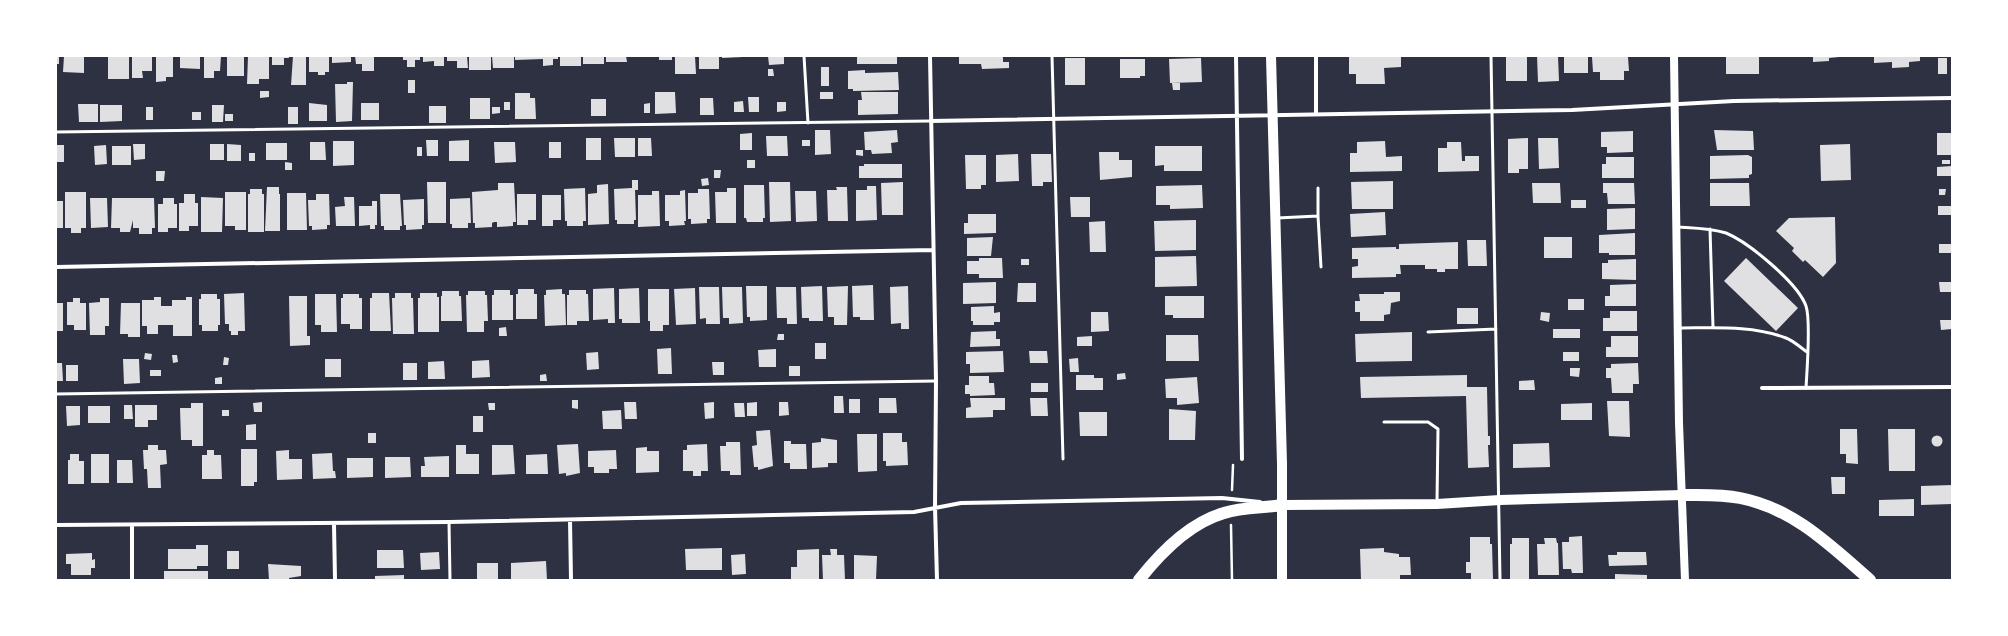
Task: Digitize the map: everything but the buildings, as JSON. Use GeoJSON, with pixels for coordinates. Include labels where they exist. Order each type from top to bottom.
{"type":"FeatureCollection","features":[{"type":"Feature","properties":{"kind":"highway"},"geometry":{"type":"LineString","coordinates":[[1682,495],[1728,496],[1753,501],[1792,517],[1812,530],[1870,580]]}},
{"type":"Feature","properties":{"kind":"highway"},"geometry":{"type":"LineString","coordinates":[[1139,580],[1164,550],[1184,533],[1204,522],[1224,512],[1282,505]]}},
{"type":"Feature","properties":{"kind":"main road"},"geometry":{"type":"LineString","coordinates":[[1271,56],[1276,218],[1282,505],[1282,580]]}},
{"type":"Feature","properties":{"kind":"main road"},"geometry":{"type":"LineString","coordinates":[[1674,56],[1678,227],[1678,328],[1685,580]]}},
{"type":"Feature","properties":{"kind":"main road"},"geometry":{"type":"LineString","coordinates":[[1282,505],[1437,504],[1500,500],[1682,495]]}},
{"type":"Feature","properties":{"kind":"street"},"geometry":{"type":"LineString","coordinates":[[930,56],[936,381],[935,507],[937,580]]}},
{"type":"Feature","properties":{"kind":"street"},"geometry":{"type":"LineString","coordinates":[[1236,56],[1242,458]]}},
{"type":"Feature","properties":{"kind":"street"},"geometry":{"type":"LineString","coordinates":[[1316,56],[1316,114]]}},
{"type":"Feature","properties":{"kind":"street"},"geometry":{"type":"LineString","coordinates":[[931,121],[1492,111],[1675,105],[1734,101],[1952,98]]}},
{"type":"Feature","properties":{"kind":"street"},"geometry":{"type":"LineString","coordinates":[[56,267],[933,250]]}},
{"type":"Feature","properties":{"kind":"street"},"geometry":{"type":"LineString","coordinates":[[1762,388],[1952,387]]}},
{"type":"Feature","properties":{"kind":"street"},"geometry":{"type":"LineString","coordinates":[[56,526],[334,524],[914,512],[961,503],[1222,498],[1282,505]]}},
{"type":"Feature","properties":{"kind":"street"},"geometry":{"type":"LineString","coordinates":[[570,520],[572,580]]}},
{"type":"Feature","properties":{"kind":"street"},"geometry":{"type":"LineString","coordinates":[[334,524],[335,580]]}},
{"type":"Feature","properties":{"kind":"street"},"geometry":{"type":"LineString","coordinates":[[132,526],[132,580]]}},
{"type":"Feature","properties":{"kind":"lane"},"geometry":{"type":"LineString","coordinates":[[804,56],[808,123]]}},
{"type":"Feature","properties":{"kind":"lane"},"geometry":{"type":"LineString","coordinates":[[1052,56],[1063,459]]}},
{"type":"Feature","properties":{"kind":"lane"},"geometry":{"type":"LineString","coordinates":[[1491,56],[1500,500],[1500,580]]}},
{"type":"Feature","properties":{"kind":"lane"},"geometry":{"type":"LineString","coordinates":[[56,132],[931,121]]}},
{"type":"Feature","properties":{"kind":"lane"},"geometry":{"type":"LineString","coordinates":[[1318,188],[1321,267]]}},
{"type":"Feature","properties":{"kind":"lane"},"geometry":{"type":"LineString","coordinates":[[1276,218],[1318,216]]}},
{"type":"Feature","properties":{"kind":"lane"},"geometry":{"type":"LineString","coordinates":[[1678,227],[1710,229],[1725,233],[1743,242],[1762,257],[1800,294],[1806,307],[1806,388]]}},
{"type":"Feature","properties":{"kind":"lane"},"geometry":{"type":"LineString","coordinates":[[1710,229],[1713,327]]}},
{"type":"Feature","properties":{"kind":"lane"},"geometry":{"type":"LineString","coordinates":[[1678,328],[1713,327],[1739,329],[1774,335],[1788,339],[1807,352]]}},
{"type":"Feature","properties":{"kind":"lane"},"geometry":{"type":"LineString","coordinates":[[1428,332],[1496,329]]}},
{"type":"Feature","properties":{"kind":"lane"},"geometry":{"type":"LineString","coordinates":[[56,394],[936,381]]}},
{"type":"Feature","properties":{"kind":"lane"},"geometry":{"type":"LineString","coordinates":[[1384,422],[1428,422],[1438,429],[1437,504]]}},
{"type":"Feature","properties":{"kind":"lane"},"geometry":{"type":"LineString","coordinates":[[448,522],[450,580]]}},
{"type":"Feature","properties":{"kind":"path"},"geometry":{"type":"LineString","coordinates":[[1232,491],[1233,462]]}},
{"type":"Feature","properties":{"kind":"path"},"geometry":{"type":"LineString","coordinates":[[1231,530],[1232,580]]}}]}
